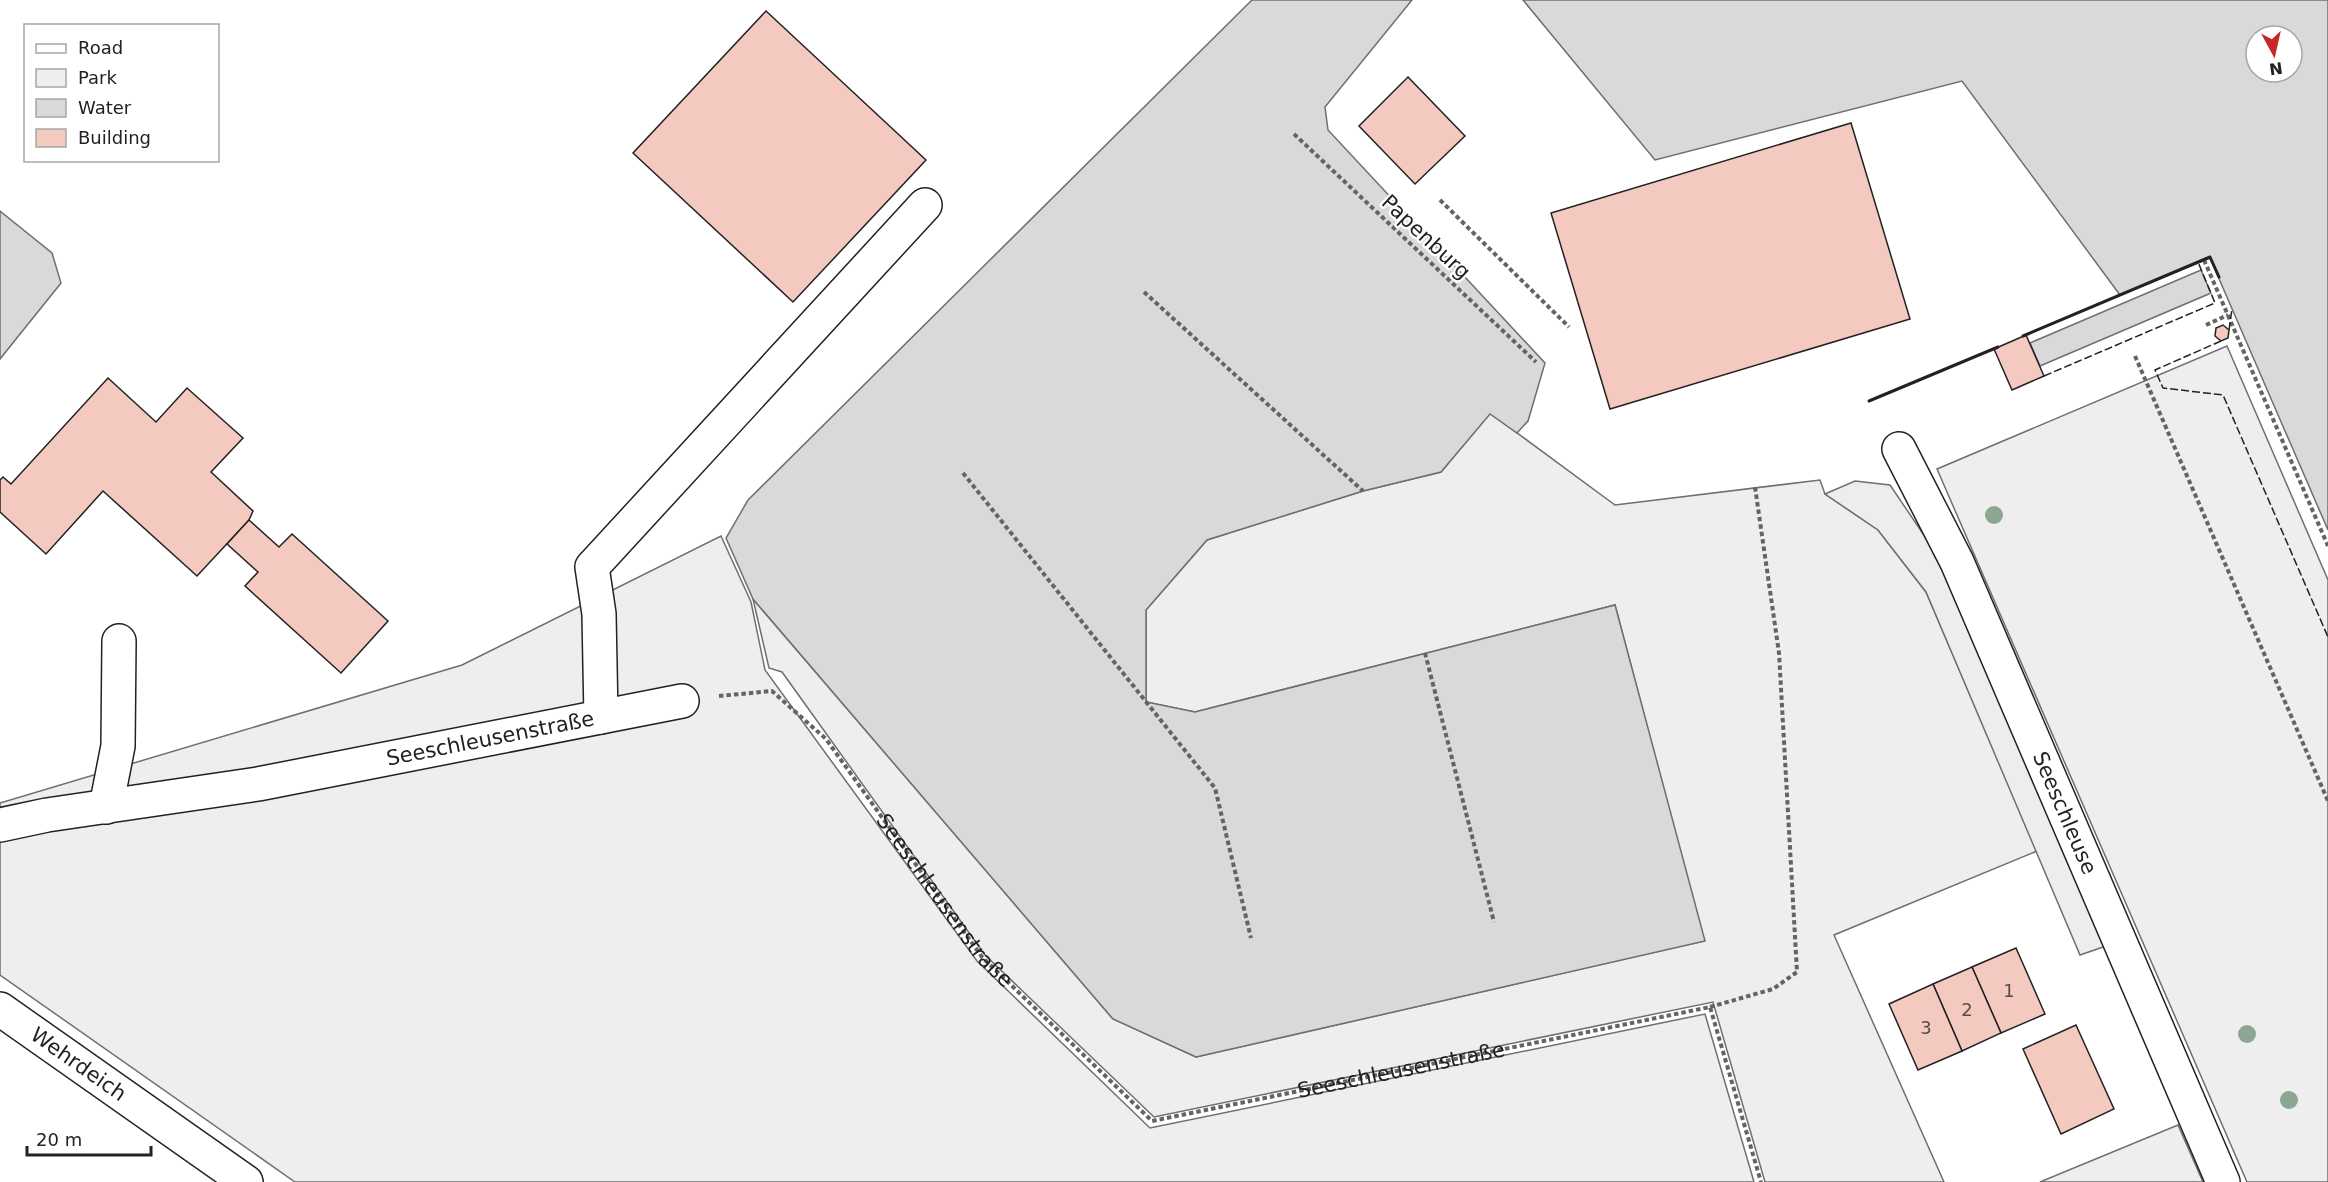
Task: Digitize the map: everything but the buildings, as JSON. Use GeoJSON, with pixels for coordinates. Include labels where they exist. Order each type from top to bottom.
{"type":"FeatureCollection","features":[{"type":"Feature","properties":{"kind":"street"},"geometry":{"type":"LineString","coordinates":[[601,717],[599,614],[592,567],[925,205]]}},
{"type":"Feature","properties":{"kind":"street","name":"Seeschleuse"},"geometry":{"type":"LineString","coordinates":[[1899,449],[1957,562],[2223,1182]]}},
{"type":"Feature","properties":{"kind":"street"},"geometry":{"type":"LineString","coordinates":[[106,807],[118,746],[119,641]]}},
{"type":"Feature","properties":{"kind":"street","name":"Seeschleusenstraße"},"geometry":{"type":"LineString","coordinates":[[0,825],[47,815],[258,784],[682,701]]}},
{"type":"Feature","properties":{"kind":"street","name":"Wehrdeich"},"geometry":{"type":"LineString","coordinates":[[0,1009],[246,1182]]}},
{"type":"Feature","properties":{"kind":"path","name":"Papenburg"},"geometry":{"type":"LineString","coordinates":[[1294,134],[1536,363]]}},
{"type":"Feature","properties":{"kind":"path"},"geometry":{"type":"LineString","coordinates":[[1440,200],[1569,327]]}},
{"type":"Feature","properties":{"kind":"path"},"geometry":{"type":"LineString","coordinates":[[2204,260],[2328,546]]}},
{"type":"Feature","properties":{"kind":"path"},"geometry":{"type":"LineString","coordinates":[[1144,292],[1364,491]]}},
{"type":"Feature","properties":{"kind":"path"},"geometry":{"type":"LineString","coordinates":[[2206,326],[2228,315]]}},
{"type":"Feature","properties":{"kind":"path"},"geometry":{"type":"LineString","coordinates":[[2135,356],[2328,801]]}},
{"type":"Feature","properties":{"kind":"path"},"geometry":{"type":"LineString","coordinates":[[963,473],[1215,788],[1251,938]]}},
{"type":"Feature","properties":{"kind":"path"},"geometry":{"type":"LineString","coordinates":[[1755,487],[1779,653],[1797,972],[1773,989],[1710,1007],[1761,1182]]}},
{"type":"Feature","properties":{"kind":"path"},"geometry":{"type":"LineString","coordinates":[[1425,653],[1494,922]]}},
{"type":"Feature","properties":{"kind":"path","name":"Seeschleusenstraße"},"geometry":{"type":"LineString","coordinates":[[682,701],[772,691],[818,732],[833,748],[982,957],[1152,1121],[1710,1007]]}},
{"type":"Feature","properties":{"kind":"green space"},"geometry":{"type":"Polygon","coordinates":[[[2227,346],[2328,580],[2328,1182],[2247,1182],[1937,469],[2227,346]]]}},
{"type":"Feature","properties":{"kind":"green space"},"geometry":{"type":"Polygon","coordinates":[[[1490,413],[1615,505],[1820,480],[1825,494],[1878,530],[1926,592],[2037,851],[1834,935],[1944,1182],[1765,1182],[1713,1002],[1154,1117],[985,955],[782,672],[769,668],[753,599],[1113,1019],[1196,1057],[1704,941],[1615,605],[1195,712],[1146,702],[1146,610],[1207,540],[1363,491],[1441,472],[1490,413]]]}},
{"type":"Feature","properties":{"kind":"green space"},"geometry":{"type":"Polygon","coordinates":[[[721,536],[751,602],[765,670],[977,961],[1150,1128],[1705,1014],[1754,1182],[295,1182],[0,975],[0,803],[462,665],[721,536]]]}},
{"type":"Feature","properties":{"kind":"green space"},"geometry":{"type":"Polygon","coordinates":[[[2178,1125],[2203,1182],[2040,1182],[2178,1125]]]}},
{"type":"Feature","properties":{"kind":"shaded area"},"geometry":{"type":"Polygon","coordinates":[[[1855,481],[1890,485],[1932,547],[2106,946],[2080,955],[1926,592],[1878,530],[1825,494],[1855,481]]]}},
{"type":"Feature","properties":{"kind":"water"},"geometry":{"type":"Polygon","coordinates":[[[1252,0],[1412,0],[1325,107],[1328,130],[1545,363],[1528,421],[1517,433],[1490,414],[1441,472],[1363,491],[1207,540],[1146,610],[1146,702],[1195,712],[1615,605],[1705,941],[1196,1057],[1113,1019],[753,599],[726,538],[748,500],[1252,0]]]}},
{"type":"Feature","properties":{"kind":"water"},"geometry":{"type":"Polygon","coordinates":[[[1523,0],[2328,0],[2328,530],[2210,258],[2120,295],[1962,81],[1655,160],[1523,0]]]}},
{"type":"Feature","properties":{"kind":"water"},"geometry":{"type":"Polygon","coordinates":[[[0,211],[52,253],[61,283],[0,359],[0,211]]]}},
{"type":"Feature","properties":{"kind":"water"},"geometry":{"type":"Polygon","coordinates":[[[2201,270],[2211,293],[2040,366],[2030,343],[2201,270]]]}},
{"type":"Feature","properties":{"kind":"fence"},"geometry":{"type":"LineString","coordinates":[[2044,376],[2215,303],[2198,262]]}},
{"type":"Feature","properties":{"kind":"fence"},"geometry":{"type":"LineString","coordinates":[[2229,330],[2232,309]]}},
{"type":"Feature","properties":{"kind":"fence"},"geometry":{"type":"LineString","coordinates":[[2221,341],[2155,370],[2163,388],[2223,395],[2328,637]]}},
{"type":"Feature","properties":{"kind":"wall"},"geometry":{"type":"LineString","coordinates":[[2023,336],[2210,257],[2219,277]]}},
{"type":"Feature","properties":{"kind":"wall"},"geometry":{"type":"LineString","coordinates":[[1869,401],[1998,347]]}}]}
